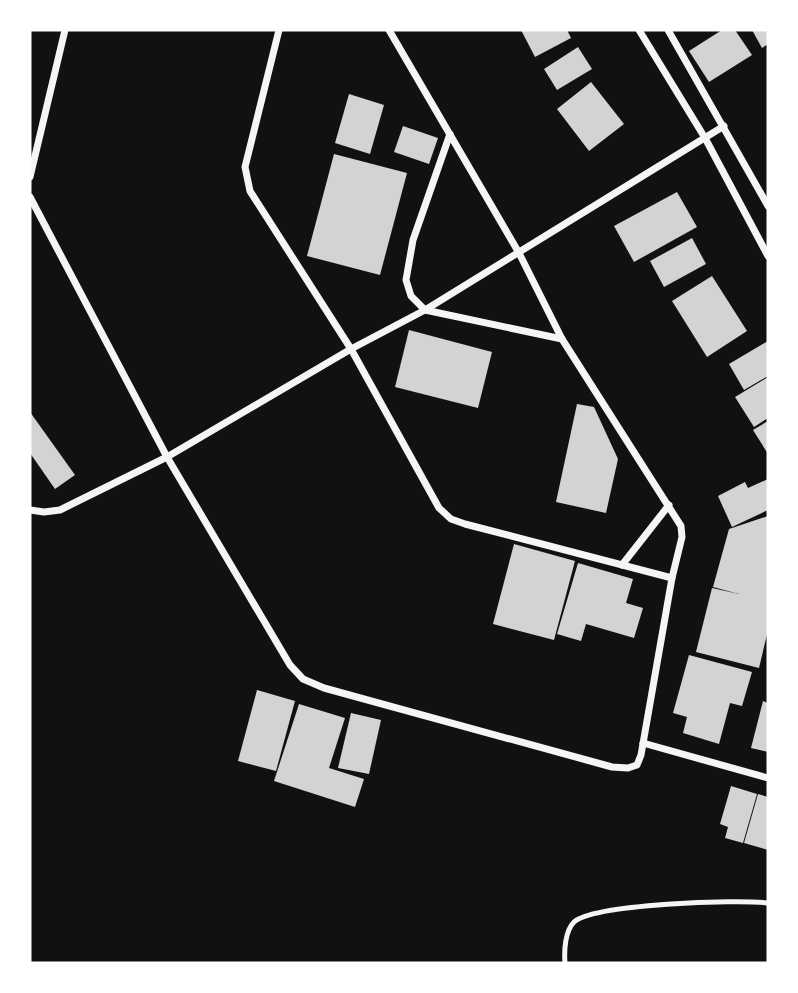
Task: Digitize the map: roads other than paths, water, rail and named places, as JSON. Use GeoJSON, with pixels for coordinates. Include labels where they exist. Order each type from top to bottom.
{"type":"FeatureCollection","features":[{"type":"Feature","properties":{"kind":"street"},"geometry":{"type":"LineString","coordinates":[[30,177],[65,30]]}},
{"type":"Feature","properties":{"kind":"street"},"geometry":{"type":"LineString","coordinates":[[279,30],[245,167],[246,180],[250,191],[351,349],[439,508],[451,519],[465,524],[673,578]]}},
{"type":"Feature","properties":{"kind":"street"},"geometry":{"type":"LineString","coordinates":[[30,197],[167,457],[290,665],[303,679],[324,688],[612,766],[628,768],[637,765],[682,537],[681,526],[562,339],[519,253],[389,30]]}},
{"type":"Feature","properties":{"kind":"street"},"geometry":{"type":"LineString","coordinates":[[639,30],[705,138],[768,256]]}},
{"type":"Feature","properties":{"kind":"street"},"geometry":{"type":"LineString","coordinates":[[667,30],[768,206]]}},
{"type":"Feature","properties":{"kind":"street"},"geometry":{"type":"LineString","coordinates":[[30,510],[60,510],[167,457],[351,349],[425,310],[724,126]]}},
{"type":"Feature","properties":{"kind":"street"},"geometry":{"type":"LineString","coordinates":[[450,134],[413,240],[406,280],[411,296],[425,310],[562,339]]}},
{"type":"Feature","properties":{"kind":"street"},"geometry":{"type":"LineString","coordinates":[[622,565],[669,505]]}},
{"type":"Feature","properties":{"kind":"street"},"geometry":{"type":"LineString","coordinates":[[643,743],[768,778]]}},
{"type":"Feature","properties":{"kind":"lane"},"geometry":{"type":"LineString","coordinates":[[565,963],[566,939],[573,922],[591,913],[696,903],[768,903]]}}]}
